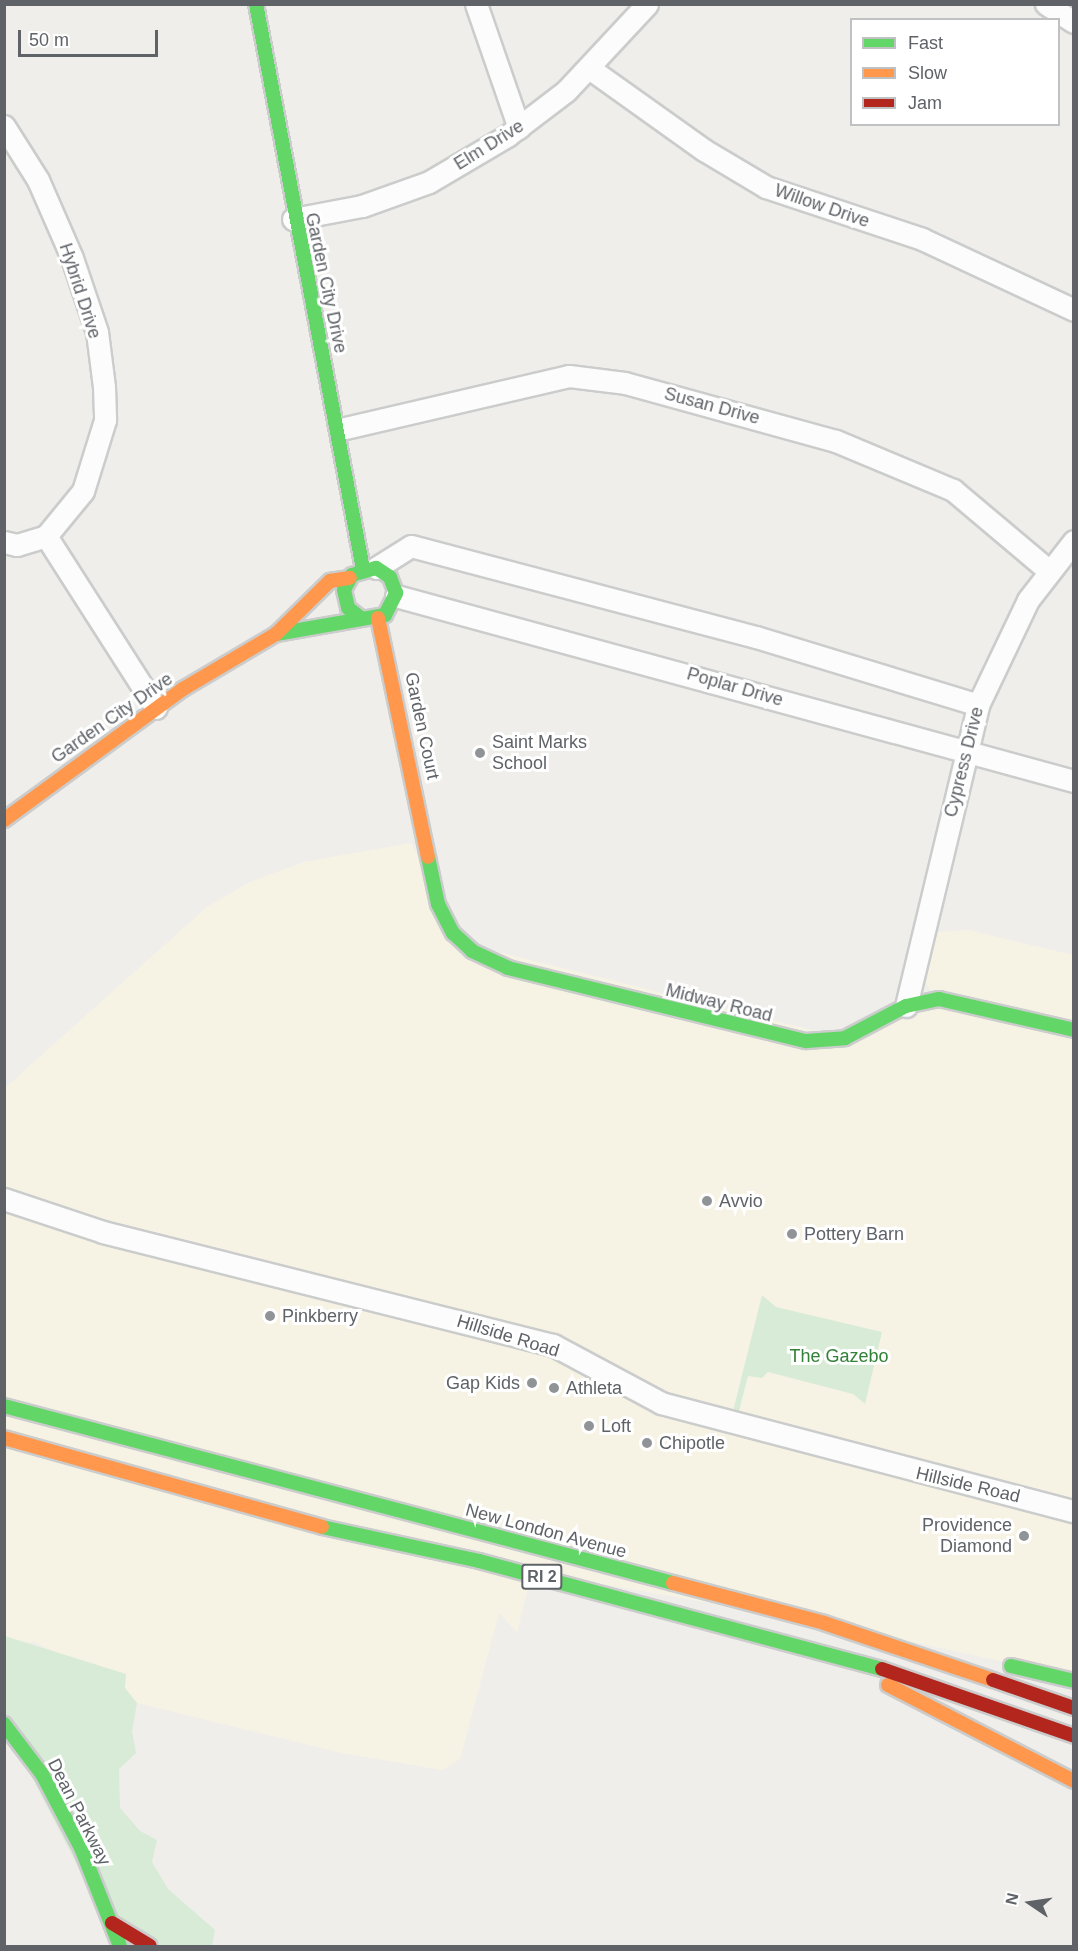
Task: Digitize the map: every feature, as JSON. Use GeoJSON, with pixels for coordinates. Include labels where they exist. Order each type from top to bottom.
{"type":"FeatureCollection","features":[{"type":"Feature","properties":{"kind":"main road","name":"Garden City Drive"},"geometry":{"type":"LineString","coordinates":[[4,820],[156,708],[276,634],[304,601],[330,581],[350,578],[370,568],[293,219],[255,4]]}},
{"type":"Feature","properties":{"kind":"main road"},"geometry":{"type":"LineString","coordinates":[[370,568],[390,577],[396,596],[391,609],[378,618]]}},
{"type":"Feature","properties":{"kind":"main road"},"geometry":{"type":"LineString","coordinates":[[350,578],[344,599],[361,618]]}},
{"type":"Feature","properties":{"kind":"main road","name":"Garden City Drive"},"geometry":{"type":"LineString","coordinates":[[276,634],[361,618],[378,618]]}},
{"type":"Feature","properties":{"kind":"main road","name":"Garden Court"},"geometry":{"type":"LineString","coordinates":[[378,618],[428,842]]}},
{"type":"Feature","properties":{"kind":"main road","name":"Midway Road"},"geometry":{"type":"LineString","coordinates":[[428,842],[438,904],[453,933],[472,951],[508,968],[806,1041],[845,1038],[906,1006],[939,999],[1074,1030]]}},
{"type":"Feature","properties":{"kind":"main road","name":"New London Avenue"},"geometry":{"type":"LineString","coordinates":[[4,1406],[892,1644],[1074,1708]]}},
{"type":"Feature","properties":{"kind":"main road","name":"RI 2"},"geometry":{"type":"LineString","coordinates":[[4,1438],[279,1518],[479,1561],[825,1652],[973,1696],[1074,1736]]}},
{"type":"Feature","properties":{"kind":"main road"},"geometry":{"type":"LineString","coordinates":[[892,1644],[1074,1681]]}},
{"type":"Feature","properties":{"kind":"main road"},"geometry":{"type":"LineString","coordinates":[[825,1652],[1074,1781]]}},
{"type":"Feature","properties":{"kind":"main road","name":"Dean Parkway"},"geometry":{"type":"LineString","coordinates":[[4,1724],[42,1774],[112,1923],[120,1947]]}},
{"type":"Feature","properties":{"kind":"main road"},"geometry":{"type":"LineString","coordinates":[[112,1923],[150,1947]]}},
{"type":"Feature","properties":{"kind":"street"},"geometry":{"type":"LineString","coordinates":[[477,4],[519,128]]}},
{"type":"Feature","properties":{"kind":"street"},"geometry":{"type":"LineString","coordinates":[[1046,4],[1073,19]]}},
{"type":"Feature","properties":{"kind":"street","name":"Elm Drive"},"geometry":{"type":"LineString","coordinates":[[293,219],[362,206],[429,182],[519,128],[590,68],[640,6]]}},
{"type":"Feature","properties":{"kind":"street","name":"Willow Drive"},"geometry":{"type":"LineString","coordinates":[[590,68],[704,150],[766,187],[922,239],[1074,310]]}},
{"type":"Feature","properties":{"kind":"street","name":"Hybrid Drive"},"geometry":{"type":"LineString","coordinates":[[4,126],[38,180],[72,258],[97,332],[104,387],[105,420],[87,481],[46,536]]}},
{"type":"Feature","properties":{"kind":"street","name":"Susan Drive"},"geometry":{"type":"LineString","coordinates":[[341,429],[569,376],[625,383],[836,441],[953,490],[1048,570]]}},
{"type":"Feature","properties":{"kind":"street"},"geometry":{"type":"LineString","coordinates":[[4,542],[17,545],[46,536],[156,708]]}},
{"type":"Feature","properties":{"kind":"street","name":"Cypress Drive"},"geometry":{"type":"LineString","coordinates":[[906,1006],[964,755],[978,705],[1028,600],[1048,570],[1074,541]]}},
{"type":"Feature","properties":{"kind":"street"},"geometry":{"type":"LineString","coordinates":[[370,568],[411,546],[756,637],[978,705]]}},
{"type":"Feature","properties":{"kind":"street","name":"Poplar Drive"},"geometry":{"type":"LineString","coordinates":[[396,596],[624,654],[964,755],[1074,781]]}},
{"type":"Feature","properties":{"kind":"street","name":"Hillside Road"},"geometry":{"type":"LineString","coordinates":[[4,1199],[103,1232],[553,1345],[661,1403],[764,1434],[1074,1510]]}},
{"type":"Feature","properties":{"kind":"shaded area"},"geometry":{"type":"Polygon","coordinates":[[[411,843],[453,927],[474,946],[844,1038],[935,997],[922,977],[926,933],[968,930],[1073,955],[1073,1677],[832,1624],[532,1572],[517,1632],[499,1613],[460,1759],[442,1770],[342,1753],[137,1703],[125,1688],[35,1642],[16,1644],[5,1636],[5,1088],[207,907],[250,882],[304,862],[411,843]]]}},
{"type":"Feature","properties":{"kind":"green space","name":"The Gazebo"},"geometry":{"type":"Polygon","coordinates":[[[762,1295],[776,1307],[882,1332],[865,1404],[853,1394],[768,1372],[762,1378],[748,1376],[738,1415],[732,1415],[762,1295]]]}},
{"type":"Feature","properties":{"kind":"green space"},"geometry":{"type":"Polygon","coordinates":[[[5,1636],[126,1674],[125,1688],[137,1703],[132,1731],[136,1753],[119,1769],[120,1808],[140,1831],[157,1840],[152,1862],[168,1889],[215,1930],[212,1946],[119,1946],[5,1725],[5,1636]]]}},
{"type":"Feature","properties":{"kind":"traffic: fast"},"geometry":{"type":"LineString","coordinates":[[256,4],[363,569]]}},
{"type":"Feature","properties":{"kind":"traffic: fast"},"geometry":{"type":"LineString","coordinates":[[276,634],[385,615],[396,593],[390,577],[376,568],[352,575],[344,590],[348,608],[361,618]]}},
{"type":"Feature","properties":{"kind":"traffic: fast"},"geometry":{"type":"LineString","coordinates":[[428,857],[438,904],[453,933],[472,951],[508,968],[806,1041],[845,1038],[906,1006],[939,999],[1074,1030]]}},
{"type":"Feature","properties":{"kind":"traffic: fast"},"geometry":{"type":"LineString","coordinates":[[4,1406],[673,1583]]}},
{"type":"Feature","properties":{"kind":"traffic: fast"},"geometry":{"type":"LineString","coordinates":[[322,1527],[479,1561],[882,1669]]}},
{"type":"Feature","properties":{"kind":"traffic: fast"},"geometry":{"type":"LineString","coordinates":[[1011,1666],[1074,1681]]}},
{"type":"Feature","properties":{"kind":"traffic: fast"},"geometry":{"type":"LineString","coordinates":[[4,1724],[42,1774],[81,1848],[120,1946]]}},
{"type":"Feature","properties":{"kind":"traffic: slow"},"geometry":{"type":"LineString","coordinates":[[4,820],[183,689],[276,634],[330,581],[350,578]]}},
{"type":"Feature","properties":{"kind":"traffic: slow"},"geometry":{"type":"LineString","coordinates":[[378,618],[428,857]]}},
{"type":"Feature","properties":{"kind":"traffic: slow"},"geometry":{"type":"LineString","coordinates":[[4,1438],[322,1527]]}},
{"type":"Feature","properties":{"kind":"traffic: slow"},"geometry":{"type":"LineString","coordinates":[[673,1583],[824,1623],[993,1680]]}},
{"type":"Feature","properties":{"kind":"traffic: slow"},"geometry":{"type":"LineString","coordinates":[[888,1685],[1074,1781]]}},
{"type":"Feature","properties":{"kind":"traffic: jam"},"geometry":{"type":"LineString","coordinates":[[882,1669],[1074,1736]]}},
{"type":"Feature","properties":{"kind":"traffic: jam"},"geometry":{"type":"LineString","coordinates":[[993,1680],[1074,1708]]}},
{"type":"Feature","properties":{"kind":"traffic: jam"},"geometry":{"type":"LineString","coordinates":[[112,1923],[150,1946]]}},
{"type":"Feature","properties":{"kind":"place","name":"Saint Marks School"},"geometry":{"type":"Point","coordinates":[480,753]}},
{"type":"Feature","properties":{"kind":"place","name":"Avvio"},"geometry":{"type":"Point","coordinates":[707,1201]}},
{"type":"Feature","properties":{"kind":"place","name":"Pottery Barn"},"geometry":{"type":"Point","coordinates":[792,1234]}},
{"type":"Feature","properties":{"kind":"place","name":"Pinkberry"},"geometry":{"type":"Point","coordinates":[270,1316]}},
{"type":"Feature","properties":{"kind":"place","name":"Gap Kids"},"geometry":{"type":"Point","coordinates":[532,1383]}},
{"type":"Feature","properties":{"kind":"place","name":"Athleta"},"geometry":{"type":"Point","coordinates":[554,1388]}},
{"type":"Feature","properties":{"kind":"place","name":"Loft"},"geometry":{"type":"Point","coordinates":[589,1426]}},
{"type":"Feature","properties":{"kind":"place","name":"Chipotle"},"geometry":{"type":"Point","coordinates":[647,1443]}},
{"type":"Feature","properties":{"kind":"place","name":"Providence Diamond"},"geometry":{"type":"Point","coordinates":[1024,1536]}}]}
